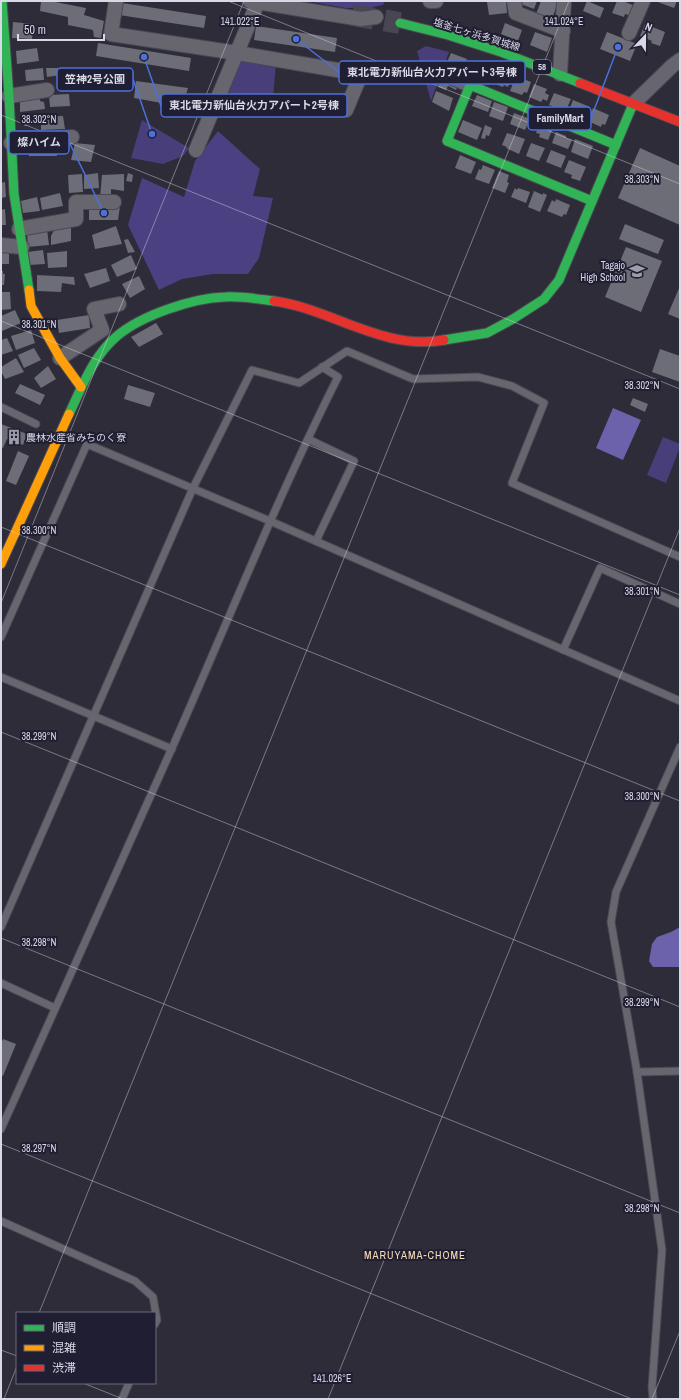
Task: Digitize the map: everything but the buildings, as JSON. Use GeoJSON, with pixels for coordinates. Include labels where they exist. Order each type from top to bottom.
{"type":"FeatureCollection","features":[{"type":"Feature","properties":{"kind":"street"},"geometry":{"type":"LineString","coordinates":[[2,1],[4,80],[9,96],[14,194],[31,306],[60,358],[81,387]]}},
{"type":"Feature","properties":{"kind":"street"},"geometry":{"type":"LineString","coordinates":[[116,1],[111,34],[361,74],[346,110]]}},
{"type":"Feature","properties":{"kind":"street"},"geometry":{"type":"LineString","coordinates":[[430,1],[436,1]]}},
{"type":"Feature","properties":{"kind":"street"},"geometry":{"type":"LineString","coordinates":[[514,1],[516,13],[563,31]]}},
{"type":"Feature","properties":{"kind":"street"},"geometry":{"type":"LineString","coordinates":[[560,74],[564,1]]}},
{"type":"Feature","properties":{"kind":"street"},"geometry":{"type":"LineString","coordinates":[[629,33],[644,1]]}},
{"type":"Feature","properties":{"kind":"street"},"geometry":{"type":"LineString","coordinates":[[196,150],[237,53],[254,2],[361,19],[376,17]]}},
{"type":"Feature","properties":{"kind":"street","name":"塩釜七ヶ浜多賀城線"},"geometry":{"type":"LineString","coordinates":[[400,23],[448,35],[501,52],[680,122]]}},
{"type":"Feature","properties":{"kind":"street"},"geometry":{"type":"LineString","coordinates":[[1,564],[87,375],[117,336],[160,312],[192,302],[225,297],[254,298],[291,303],[370,332],[408,342],[441,341],[487,333],[513,319],[544,299],[560,280],[633,104],[680,60]]}},
{"type":"Feature","properties":{"kind":"street"},"geometry":{"type":"LineString","coordinates":[[443,74],[616,144]]}},
{"type":"Feature","properties":{"kind":"street"},"geometry":{"type":"LineString","coordinates":[[470,86],[447,141],[592,201]]}},
{"type":"Feature","properties":{"kind":"street"},"geometry":{"type":"LineString","coordinates":[[9,96],[47,90]]}},
{"type":"Feature","properties":{"kind":"street"},"geometry":{"type":"LineString","coordinates":[[11,143],[72,137]]}},
{"type":"Feature","properties":{"kind":"street"},"geometry":{"type":"LineString","coordinates":[[19,229],[76,219],[76,202],[114,202]]}},
{"type":"Feature","properties":{"kind":"street"},"geometry":{"type":"LineString","coordinates":[[1,245],[22,247]]}},
{"type":"Feature","properties":{"kind":"street"},"geometry":{"type":"LineString","coordinates":[[60,358],[102,330],[94,309],[119,304]]}},
{"type":"Feature","properties":{"kind":"lane"},"geometry":{"type":"LineString","coordinates":[[1,927],[193,488],[252,370],[299,383],[347,351],[413,379],[478,377],[512,386],[544,402],[512,483],[680,557]]}},
{"type":"Feature","properties":{"kind":"lane"},"geometry":{"type":"LineString","coordinates":[[1,1129],[172,749],[270,521],[338,377],[322,367]]}},
{"type":"Feature","properties":{"kind":"lane"},"geometry":{"type":"LineString","coordinates":[[1,407],[36,424]]}},
{"type":"Feature","properties":{"kind":"lane"},"geometry":{"type":"LineString","coordinates":[[308,439],[354,461],[316,541]]}},
{"type":"Feature","properties":{"kind":"lane"},"geometry":{"type":"LineString","coordinates":[[1,637],[87,444],[270,521],[680,701]]}},
{"type":"Feature","properties":{"kind":"lane"},"geometry":{"type":"LineString","coordinates":[[563,650],[600,568],[680,604]]}},
{"type":"Feature","properties":{"kind":"lane"},"geometry":{"type":"LineString","coordinates":[[1,677],[172,749]]}},
{"type":"Feature","properties":{"kind":"lane"},"geometry":{"type":"LineString","coordinates":[[653,1399],[652,1387],[662,1250],[637,1072],[611,922],[616,892],[680,747]]}},
{"type":"Feature","properties":{"kind":"lane"},"geometry":{"type":"LineString","coordinates":[[1,983],[55,1008]]}},
{"type":"Feature","properties":{"kind":"lane"},"geometry":{"type":"LineString","coordinates":[[637,1072],[680,1071]]}},
{"type":"Feature","properties":{"kind":"lane"},"geometry":{"type":"LineString","coordinates":[[1,1220],[135,1282],[153,1297],[156,1312]]}},
{"type":"Feature","properties":{"kind":"lane"},"geometry":{"type":"LineString","coordinates":[[122,1399],[129,1384]]}},
{"type":"Feature","properties":{"kind":"shaded area"},"geometry":{"type":"Polygon","coordinates":[[[307,1],[385,1],[383,5],[367,8],[346,8],[307,1]]]}},
{"type":"Feature","properties":{"kind":"shaded area"},"geometry":{"type":"Polygon","coordinates":[[[426,46],[449,52],[431,101],[417,51],[426,46]]]}},
{"type":"Feature","properties":{"kind":"shaded area"},"geometry":{"type":"Polygon","coordinates":[[[239,57],[276,63],[273,99],[224,93],[239,57]]]}},
{"type":"Feature","properties":{"kind":"shaded area"},"geometry":{"type":"Polygon","coordinates":[[[142,120],[189,148],[183,156],[163,164],[131,158],[142,120]]]}},
{"type":"Feature","properties":{"kind":"shaded area"},"geometry":{"type":"Polygon","coordinates":[[[218,131],[260,169],[253,196],[273,198],[259,258],[248,274],[213,274],[182,279],[159,290],[128,225],[142,178],[184,197],[195,161],[218,131]]]}},
{"type":"Feature","properties":{"kind":"shaded area"},"geometry":{"type":"Polygon","coordinates":[[[613,408],[641,420],[623,460],[596,448],[613,408]]]}},
{"type":"Feature","properties":{"kind":"shaded area"},"geometry":{"type":"Polygon","coordinates":[[[663,437],[680,444],[666,483],[647,475],[663,437]]]}},
{"type":"Feature","properties":{"kind":"shaded area"},"geometry":{"type":"Polygon","coordinates":[[[680,927],[680,967],[653,967],[649,961],[652,944],[657,937],[680,927]]]}},
{"type":"Feature","properties":{"kind":"tunnel"},"geometry":{"type":"LineString","coordinates":[[352,15],[400,23]]}},
{"type":"Feature","properties":{"kind":"traffic: fast"},"geometry":{"type":"LineString","coordinates":[[2,1],[14,194],[29,290]]}},
{"type":"Feature","properties":{"kind":"traffic: fast"},"geometry":{"type":"LineString","coordinates":[[400,23],[448,35],[501,52],[580,83]]}},
{"type":"Feature","properties":{"kind":"traffic: fast"},"geometry":{"type":"LineString","coordinates":[[592,201],[447,141],[470,85],[616,145]]}},
{"type":"Feature","properties":{"kind":"traffic: fast"},"geometry":{"type":"LineString","coordinates":[[444,340],[487,333],[513,319],[544,299],[559,280],[633,104]]}},
{"type":"Feature","properties":{"kind":"traffic: fast"},"geometry":{"type":"LineString","coordinates":[[69,414],[89,372],[101,353],[117,336],[140,321],[183,304],[212,298],[238,297],[274,301]]}},
{"type":"Feature","properties":{"kind":"traffic: slow"},"geometry":{"type":"LineString","coordinates":[[29,290],[31,306],[60,358],[81,387]]}},
{"type":"Feature","properties":{"kind":"traffic: slow"},"geometry":{"type":"LineString","coordinates":[[1,564],[69,414]]}},
{"type":"Feature","properties":{"kind":"traffic: jam"},"geometry":{"type":"LineString","coordinates":[[580,83],[680,122]]}},
{"type":"Feature","properties":{"kind":"traffic: jam"},"geometry":{"type":"LineString","coordinates":[[274,301],[295,305],[358,328],[400,340],[422,342],[444,340]]}},
{"type":"Feature","properties":{"kind":"place","name":"東北電力新仙台火力アパート3号棟"},"geometry":{"type":"Point","coordinates":[296,39]}},
{"type":"Feature","properties":{"kind":"place","name":"FamilyMart"},"geometry":{"type":"Point","coordinates":[618,47]}},
{"type":"Feature","properties":{"kind":"place","name":"東北電力新仙台火力アパート2号棟"},"geometry":{"type":"Point","coordinates":[144,57]}},
{"type":"Feature","properties":{"kind":"place","name":"笠神2号公園"},"geometry":{"type":"Point","coordinates":[152,134]}},
{"type":"Feature","properties":{"kind":"place","name":"燦ハイム"},"geometry":{"type":"Point","coordinates":[104,213]}},
{"type":"Feature","properties":{"kind":"place","name":"Tagajo High School"},"geometry":{"type":"Point","coordinates":[637,271]}},
{"type":"Feature","properties":{"kind":"place","name":"農林水産省みちのく寮"},"geometry":{"type":"Point","coordinates":[14,437]}},
{"type":"Feature","properties":{"kind":"district","name":"MARUYAMA-CHOME"},"geometry":{"type":"Point","coordinates":[415,1255]}}]}
